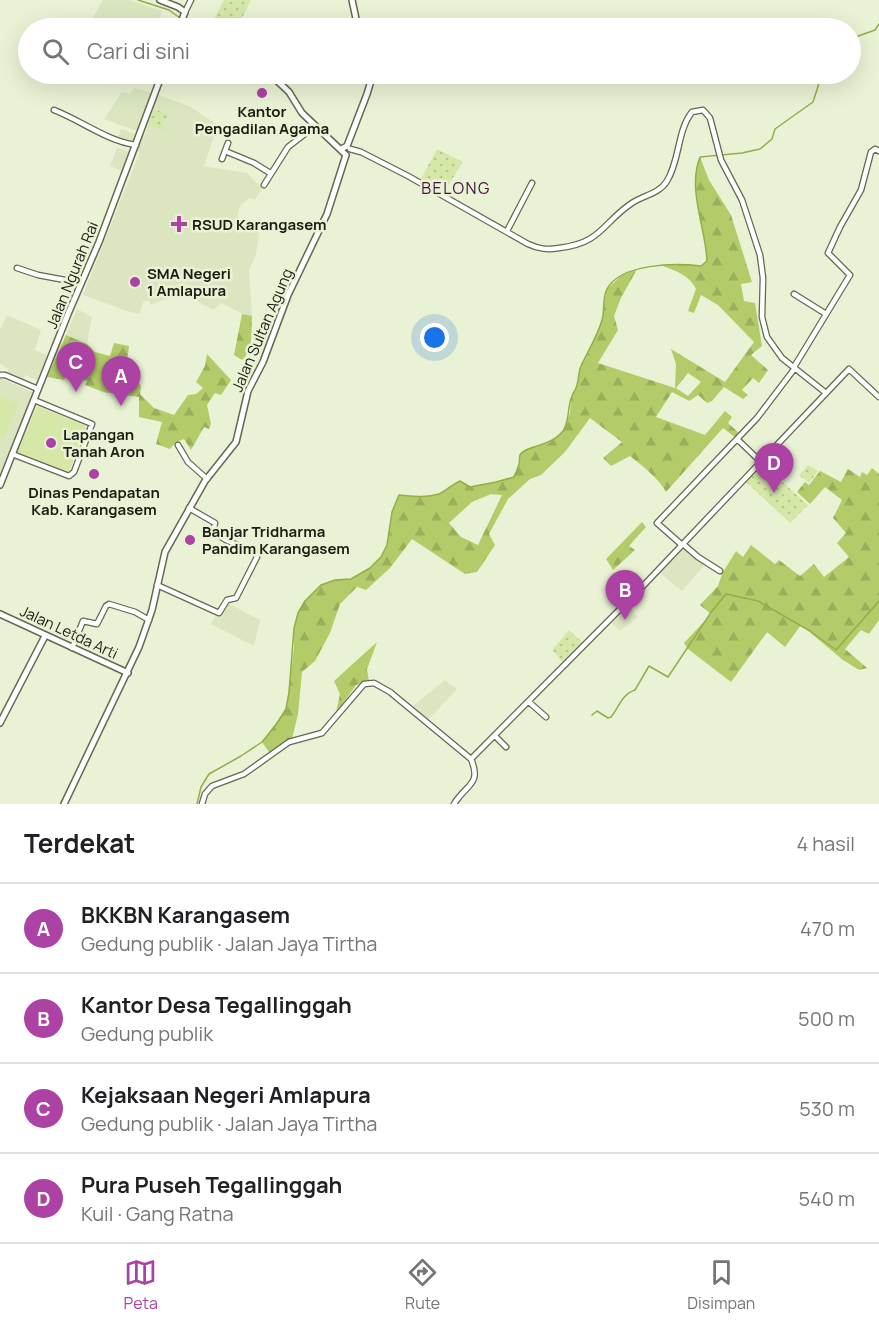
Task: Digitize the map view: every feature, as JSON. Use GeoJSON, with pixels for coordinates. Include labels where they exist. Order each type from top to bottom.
{"type":"FeatureCollection","features":[{"type":"Feature","properties":{"kind":"street"},"geometry":{"type":"LineString","coordinates":[[160,0],[178,7],[188,18]]}},
{"type":"Feature","properties":{"kind":"street"},"geometry":{"type":"LineString","coordinates":[[183,18],[191,0]]}},
{"type":"Feature","properties":{"kind":"street"},"geometry":{"type":"LineString","coordinates":[[352,0],[356,18]]}},
{"type":"Feature","properties":{"kind":"street","name":"Jalan Ngurah Rai"},"geometry":{"type":"LineString","coordinates":[[1,481],[99,242],[158,84]]}},
{"type":"Feature","properties":{"kind":"street"},"geometry":{"type":"LineString","coordinates":[[282,84],[302,113],[347,150],[408,176],[528,244],[545,250],[578,246],[591,239],[627,206],[665,185],[674,168],[687,120],[693,111],[703,110],[708,114],[721,160],[742,200],[760,255],[763,278],[762,317],[767,337],[776,351],[826,393]]}},
{"type":"Feature","properties":{"kind":"street","name":"Jalan Sultan Agung"},"geometry":{"type":"LineString","coordinates":[[64,804],[128,673],[149,620],[165,552],[207,479],[236,442],[248,391],[263,362],[288,295],[327,214],[370,84]]}},
{"type":"Feature","properties":{"kind":"street"},"geometry":{"type":"LineString","coordinates":[[54,110],[90,126],[115,141],[136,145]]}},
{"type":"Feature","properties":{"kind":"street"},"geometry":{"type":"LineString","coordinates":[[264,185],[288,147],[315,126]]}},
{"type":"Feature","properties":{"kind":"street"},"geometry":{"type":"LineString","coordinates":[[222,159],[228,143]]}},
{"type":"Feature","properties":{"kind":"street"},"geometry":{"type":"LineString","coordinates":[[720,571],[682,545],[657,523],[775,397],[795,368],[850,273],[828,253],[861,190],[871,152],[875,149],[879,151]]}},
{"type":"Feature","properties":{"kind":"street"},"geometry":{"type":"LineString","coordinates":[[225,151],[254,163],[270,173]]}},
{"type":"Feature","properties":{"kind":"street"},"geometry":{"type":"LineString","coordinates":[[507,231],[532,183]]}},
{"type":"Feature","properties":{"kind":"street"},"geometry":{"type":"LineString","coordinates":[[17,268],[38,275],[81,283]]}},
{"type":"Feature","properties":{"kind":"street"},"geometry":{"type":"LineString","coordinates":[[794,294],[826,314]]}},
{"type":"Feature","properties":{"kind":"street"},"geometry":{"type":"LineString","coordinates":[[471,759],[682,545],[849,369],[879,398]]}},
{"type":"Feature","properties":{"kind":"street"},"geometry":{"type":"LineString","coordinates":[[0,375],[39,389]]}},
{"type":"Feature","properties":{"kind":"street"},"geometry":{"type":"LineString","coordinates":[[12,454],[69,476],[74,472],[92,424],[34,400]]}},
{"type":"Feature","properties":{"kind":"street"},"geometry":{"type":"LineString","coordinates":[[737,439],[761,462]]}},
{"type":"Feature","properties":{"kind":"street"},"geometry":{"type":"LineString","coordinates":[[178,445],[189,462],[207,479]]}},
{"type":"Feature","properties":{"kind":"street"},"geometry":{"type":"LineString","coordinates":[[158,585],[218,613],[227,600],[236,598],[257,557],[255,553],[213,532],[215,523],[189,508]]}},
{"type":"Feature","properties":{"kind":"street"},"geometry":{"type":"LineString","coordinates":[[72,648],[83,621],[98,624],[109,604],[135,612],[149,620]]}},
{"type":"Feature","properties":{"kind":"street","name":"Jalan Letda Arti"},"geometry":{"type":"LineString","coordinates":[[0,614],[128,673]]}},
{"type":"Feature","properties":{"kind":"street"},"geometry":{"type":"LineString","coordinates":[[0,723],[45,636]]}},
{"type":"Feature","properties":{"kind":"street"},"geometry":{"type":"LineString","coordinates":[[202,804],[205,794],[212,786],[244,774],[289,742],[322,733],[360,688],[368,683],[379,685],[390,692],[471,759],[476,771],[475,778],[454,804]]}},
{"type":"Feature","properties":{"kind":"street"},"geometry":{"type":"LineString","coordinates":[[529,702],[546,717]]}},
{"type":"Feature","properties":{"kind":"street"},"geometry":{"type":"LineString","coordinates":[[495,736],[506,747]]}},
{"type":"Feature","properties":{"kind":"shaded area"},"geometry":{"type":"Polygon","coordinates":[[[103,0],[129,0],[162,11],[160,17],[162,18],[93,18],[103,0]]]}},
{"type":"Feature","properties":{"kind":"shaded area"},"geometry":{"type":"Polygon","coordinates":[[[135,88],[151,93],[137,131],[104,119],[122,92],[129,94],[135,88]]]}},
{"type":"Feature","properties":{"kind":"shaded area","name":"RSUD Karangasem"},"geometry":{"type":"Polygon","coordinates":[[[158,95],[189,106],[218,125],[204,166],[247,173],[262,188],[255,200],[249,198],[240,206],[237,216],[259,232],[256,255],[249,270],[252,316],[247,316],[221,303],[213,310],[195,300],[177,296],[151,305],[149,301],[144,301],[139,314],[83,295],[140,152],[116,142],[121,129],[144,137],[158,95]]]}},
{"type":"Feature","properties":{"kind":"shaded area"},"geometry":{"type":"Polygon","coordinates":[[[117,148],[130,152],[122,171],[110,166],[117,148]]]}},
{"type":"Feature","properties":{"kind":"shaded area"},"geometry":{"type":"Polygon","coordinates":[[[77,309],[92,317],[87,344],[66,335],[77,309]]]}},
{"type":"Feature","properties":{"kind":"shaded area"},"geometry":{"type":"Polygon","coordinates":[[[7,315],[41,330],[35,350],[47,355],[37,380],[25,375],[22,383],[9,377],[8,369],[0,363],[0,330],[7,315]]]}},
{"type":"Feature","properties":{"kind":"shaded area"},"geometry":{"type":"Polygon","coordinates":[[[0,378],[35,393],[0,473],[0,378]]]}},
{"type":"Feature","properties":{"kind":"shaded area"},"geometry":{"type":"Polygon","coordinates":[[[682,546],[705,564],[682,591],[659,572],[682,546]]]}},
{"type":"Feature","properties":{"kind":"shaded area"},"geometry":{"type":"Polygon","coordinates":[[[226,602],[260,620],[254,646],[211,624],[216,615],[219,617],[226,602]]]}},
{"type":"Feature","properties":{"kind":"shaded area"},"geometry":{"type":"Polygon","coordinates":[[[629,606],[638,617],[620,631],[612,623],[629,606]]]}},
{"type":"Feature","properties":{"kind":"shaded area"},"geometry":{"type":"Polygon","coordinates":[[[445,680],[457,689],[428,720],[413,706],[445,680]]]}},
{"type":"Feature","properties":{"kind":"green space"},"geometry":{"type":"Polygon","coordinates":[[[224,0],[251,0],[242,18],[214,18],[224,0]]]}},
{"type":"Feature","properties":{"kind":"green space"},"geometry":{"type":"Polygon","coordinates":[[[154,109],[169,114],[167,118],[164,118],[163,130],[148,125],[154,109]]]}},
{"type":"Feature","properties":{"kind":"green space"},"geometry":{"type":"Polygon","coordinates":[[[437,149],[463,162],[444,192],[421,179],[437,149]]]}},
{"type":"Feature","properties":{"kind":"green space"},"geometry":{"type":"Polygon","coordinates":[[[700,157],[709,180],[731,215],[752,282],[741,284],[744,301],[755,303],[762,346],[751,355],[768,370],[759,383],[753,378],[742,390],[748,395],[743,399],[724,387],[712,401],[707,403],[698,395],[689,401],[672,392],[656,417],[705,435],[725,411],[732,417],[728,423],[740,434],[736,438],[723,428],[666,492],[654,477],[630,456],[611,466],[603,458],[622,442],[590,418],[565,452],[541,475],[530,479],[508,499],[489,534],[495,545],[477,572],[465,574],[412,539],[390,568],[366,590],[357,587],[340,604],[330,633],[315,661],[302,672],[298,714],[291,743],[271,755],[262,742],[286,709],[294,648],[294,628],[298,613],[305,601],[321,585],[335,580],[351,579],[370,568],[381,557],[387,545],[392,512],[399,495],[434,495],[442,493],[460,481],[470,487],[513,477],[519,466],[520,455],[526,449],[549,443],[563,431],[570,413],[571,398],[577,387],[580,367],[603,318],[607,289],[621,276],[637,269],[614,316],[618,330],[598,363],[675,388],[676,364],[671,349],[725,382],[754,342],[718,305],[701,295],[694,313],[688,311],[696,289],[693,284],[685,276],[660,265],[701,266],[707,261],[696,196],[700,157]],[[688,373],[676,388],[688,396],[701,382],[688,373]],[[491,494],[472,502],[449,523],[461,537],[478,545],[502,495],[491,494]]]}},
{"type":"Feature","properties":{"kind":"green space"},"geometry":{"type":"Polygon","coordinates":[[[242,314],[252,316],[252,334],[250,346],[242,360],[234,355],[242,314]]]}},
{"type":"Feature","properties":{"kind":"green space"},"geometry":{"type":"Polygon","coordinates":[[[66,335],[87,344],[95,352],[110,356],[114,343],[129,346],[126,371],[141,386],[140,394],[154,408],[174,415],[188,395],[196,394],[203,388],[196,382],[205,366],[207,354],[231,380],[221,395],[215,393],[207,405],[211,424],[209,429],[204,427],[191,450],[184,439],[176,442],[170,449],[156,444],[162,422],[139,417],[139,397],[103,392],[85,385],[87,381],[66,376],[64,380],[47,377],[66,335]]]}},
{"type":"Feature","properties":{"kind":"green space"},"geometry":{"type":"Polygon","coordinates":[[[0,396],[17,403],[18,406],[3,438],[0,437],[0,396]]]}},
{"type":"Feature","properties":{"kind":"green space","name":"Lapangan Tanah Aron"},"geometry":{"type":"Polygon","coordinates":[[[37,406],[84,425],[86,428],[68,475],[16,456],[37,406]]]}},
{"type":"Feature","properties":{"kind":"green space"},"geometry":{"type":"Polygon","coordinates":[[[762,464],[808,505],[790,523],[745,481],[762,464]]]}},
{"type":"Feature","properties":{"kind":"green space"},"geometry":{"type":"Polygon","coordinates":[[[808,465],[818,471],[809,483],[799,475],[808,465]]]}},
{"type":"Feature","properties":{"kind":"green space"},"geometry":{"type":"Polygon","coordinates":[[[872,468],[879,474],[879,620],[869,634],[861,630],[845,649],[867,668],[859,670],[843,660],[801,625],[785,647],[767,632],[731,682],[688,649],[684,643],[711,614],[700,605],[718,586],[722,574],[736,551],[743,557],[751,545],[775,564],[779,560],[800,576],[814,564],[824,577],[849,557],[837,543],[846,533],[833,518],[842,500],[825,487],[810,504],[797,492],[805,482],[809,485],[820,471],[841,482],[848,469],[860,477],[862,472],[867,475],[872,468]]]}},
{"type":"Feature","properties":{"kind":"green space"},"geometry":{"type":"Polygon","coordinates":[[[642,522],[646,527],[629,546],[635,550],[613,570],[606,559],[642,522]]]}},
{"type":"Feature","properties":{"kind":"green space"},"geometry":{"type":"Polygon","coordinates":[[[569,630],[585,645],[565,665],[552,650],[569,630]]]}},
{"type":"Feature","properties":{"kind":"green space"},"geometry":{"type":"Polygon","coordinates":[[[377,642],[367,669],[369,681],[356,685],[336,713],[340,694],[334,681],[377,642]]]}},
{"type":"Feature","properties":{"kind":"waterway"},"geometry":{"type":"LineString","coordinates":[[138,0],[169,10],[180,18]]}},
{"type":"Feature","properties":{"kind":"waterway"},"geometry":{"type":"LineString","coordinates":[[861,35],[875,30],[879,24]]}},
{"type":"Feature","properties":{"kind":"waterway"},"geometry":{"type":"LineString","coordinates":[[197,804],[201,787],[209,774],[262,742],[286,709],[294,628],[298,613],[305,601],[321,585],[335,580],[351,579],[370,568],[381,557],[387,545],[392,512],[399,495],[434,495],[442,493],[460,481],[470,487],[514,477],[519,466],[520,455],[523,452],[552,440],[563,431],[580,369],[600,326],[605,293],[614,280],[624,274],[650,267],[701,266],[707,261],[695,183],[700,157],[760,149],[772,139],[775,129],[813,102],[819,84]]}},
{"type":"Feature","properties":{"kind":"waterway"},"geometry":{"type":"LineString","coordinates":[[592,715],[597,711],[608,718],[611,717],[624,698],[635,690],[649,666],[668,677],[726,594],[758,601],[810,631],[836,650],[879,601]]}},
{"type":"Feature","properties":{"kind":"place","name":"Kantor Pengadilan Agama"},"geometry":{"type":"Point","coordinates":[262,93]}},
{"type":"Feature","properties":{"kind":"place","name":"RSUD Karangasem"},"geometry":{"type":"Point","coordinates":[179,224]}},
{"type":"Feature","properties":{"kind":"place","name":"SMA Negeri 1 Amlapura"},"geometry":{"type":"Point","coordinates":[135,282]}},
{"type":"Feature","properties":{"kind":"place","name":"Kejaksaan Negeri Amlapura"},"geometry":{"type":"Point","coordinates":[76,392]}},
{"type":"Feature","properties":{"kind":"place","name":"BKKBN Karangasem"},"geometry":{"type":"Point","coordinates":[121,406]}},
{"type":"Feature","properties":{"kind":"place","name":"Lapangan Tanah Aron"},"geometry":{"type":"Point","coordinates":[51,443]}},
{"type":"Feature","properties":{"kind":"place","name":"Dinas Pendapatan Kab. Karangasem"},"geometry":{"type":"Point","coordinates":[94,474]}},
{"type":"Feature","properties":{"kind":"place","name":"Pura Puseh Tegallinggah"},"geometry":{"type":"Point","coordinates":[774,493]}},
{"type":"Feature","properties":{"kind":"place","name":"Banjar Tridharma Pandim Karangasem"},"geometry":{"type":"Point","coordinates":[190,540]}},
{"type":"Feature","properties":{"kind":"place","name":"Kantor Desa Tegallinggah"},"geometry":{"type":"Point","coordinates":[625,620]}},
{"type":"Feature","properties":{"kind":"district","name":"BELONG"},"geometry":{"type":"Point","coordinates":[456,188]}}]}
